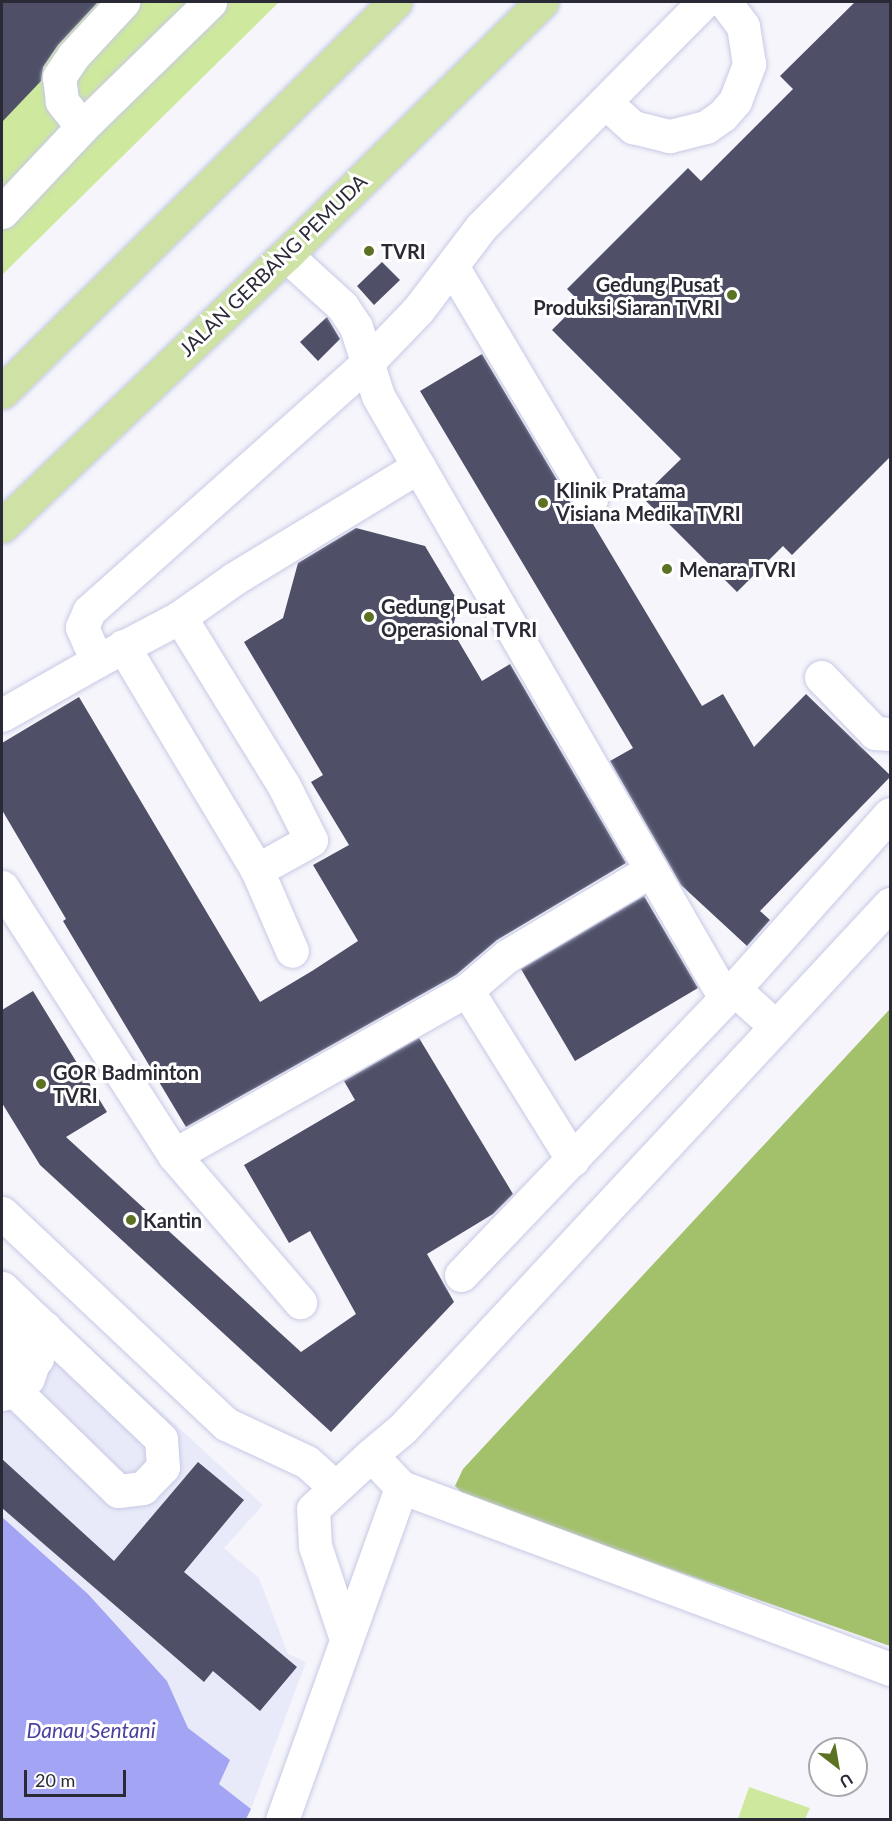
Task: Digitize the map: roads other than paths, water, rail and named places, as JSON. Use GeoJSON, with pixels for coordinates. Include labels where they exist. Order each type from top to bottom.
{"type":"FeatureCollection","features":[{"type":"Feature","properties":{"kind":"main road"},"geometry":{"type":"LineString","coordinates":[[2,392],[395,2]]}},
{"type":"Feature","properties":{"kind":"main road","name":"JALAN GERBANG PEMUDA"},"geometry":{"type":"LineString","coordinates":[[2,526],[286,255],[542,2]]}},
{"type":"Feature","properties":{"kind":"lane"},"geometry":{"type":"LineString","coordinates":[[82,127],[62,101],[59,77],[72,56],[123,2]]}},
{"type":"Feature","properties":{"kind":"lane"},"geometry":{"type":"LineString","coordinates":[[6,196],[82,127],[210,2]]}},
{"type":"Feature","properties":{"kind":"lane"},"geometry":{"type":"LineString","coordinates":[[292,951],[257,870],[110,654],[82,627],[88,611],[366,364],[418,310],[481,227],[705,2]]}},
{"type":"Feature","properties":{"kind":"lane"},"geometry":{"type":"LineString","coordinates":[[604,102],[633,127],[670,136],[706,127],[722,116],[735,101],[748,64],[743,26],[725,2]]}},
{"type":"Feature","properties":{"kind":"lane"},"geometry":{"type":"LineString","coordinates":[[286,255],[342,306],[356,327],[378,396],[651,870],[730,993],[775,1026]]}},
{"type":"Feature","properties":{"kind":"lane"},"geometry":{"type":"LineString","coordinates":[[452,266],[591,500]]}},
{"type":"Feature","properties":{"kind":"lane"},"geometry":{"type":"LineString","coordinates":[[2,716],[180,617],[235,578],[419,466]]}},
{"type":"Feature","properties":{"kind":"lane"},"geometry":{"type":"LineString","coordinates":[[180,617],[284,786],[311,840],[257,870]]}},
{"type":"Feature","properties":{"kind":"lane"},"geometry":{"type":"LineString","coordinates":[[822,677],[875,733],[891,734]]}},
{"type":"Feature","properties":{"kind":"lane"},"geometry":{"type":"LineString","coordinates":[[461,1275],[730,993],[891,814]]}},
{"type":"Feature","properties":{"kind":"lane"},"geometry":{"type":"LineString","coordinates":[[174,1155],[467,990],[507,956],[651,870]]}},
{"type":"Feature","properties":{"kind":"lane"},"geometry":{"type":"LineString","coordinates":[[2,887],[174,1155],[300,1302]]}},
{"type":"Feature","properties":{"kind":"lane"},"geometry":{"type":"LineString","coordinates":[[346,1639],[315,1546],[314,1509],[334,1486],[402,1429],[891,904]]}},
{"type":"Feature","properties":{"kind":"lane"},"geometry":{"type":"LineString","coordinates":[[467,990],[573,1160]]}},
{"type":"Feature","properties":{"kind":"lane"},"geometry":{"type":"LineString","coordinates":[[2,1213],[226,1424],[307,1462],[334,1486]]}},
{"type":"Feature","properties":{"kind":"lane"},"geometry":{"type":"LineString","coordinates":[[2,1288],[17,1356]]}},
{"type":"Feature","properties":{"kind":"lane"},"geometry":{"type":"LineString","coordinates":[[371,1455],[401,1487],[891,1669]]}},
{"type":"Feature","properties":{"kind":"lane"},"geometry":{"type":"LineString","coordinates":[[282,1820],[401,1487]]}},
{"type":"Feature","properties":{"kind":"water","name":"Danau Sentani"},"geometry":{"type":"Polygon","coordinates":[[[2,1517],[88,1594],[167,1681],[188,1728],[230,1760],[219,1784],[251,1809],[246,1819],[2,1819],[2,1517]]]}},
{"type":"Feature","properties":{"kind":"place","name":"TVRI"},"geometry":{"type":"Point","coordinates":[369,251]}},
{"type":"Feature","properties":{"kind":"place","name":"Gedung Pusat Produksi Siaran TVRI"},"geometry":{"type":"Point","coordinates":[732,295]}},
{"type":"Feature","properties":{"kind":"place","name":"Klinik Pratama Visiana Medika TVRI"},"geometry":{"type":"Point","coordinates":[543,503]}},
{"type":"Feature","properties":{"kind":"place","name":"Menara TVRI"},"geometry":{"type":"Point","coordinates":[667,569]}},
{"type":"Feature","properties":{"kind":"place","name":"Gedung Pusat Operasional TVRI"},"geometry":{"type":"Point","coordinates":[369,617]}},
{"type":"Feature","properties":{"kind":"place","name":"GOR Badminton TVRI"},"geometry":{"type":"Point","coordinates":[41,1084]}},
{"type":"Feature","properties":{"kind":"place","name":"Kantin"},"geometry":{"type":"Point","coordinates":[131,1220]}}]}
